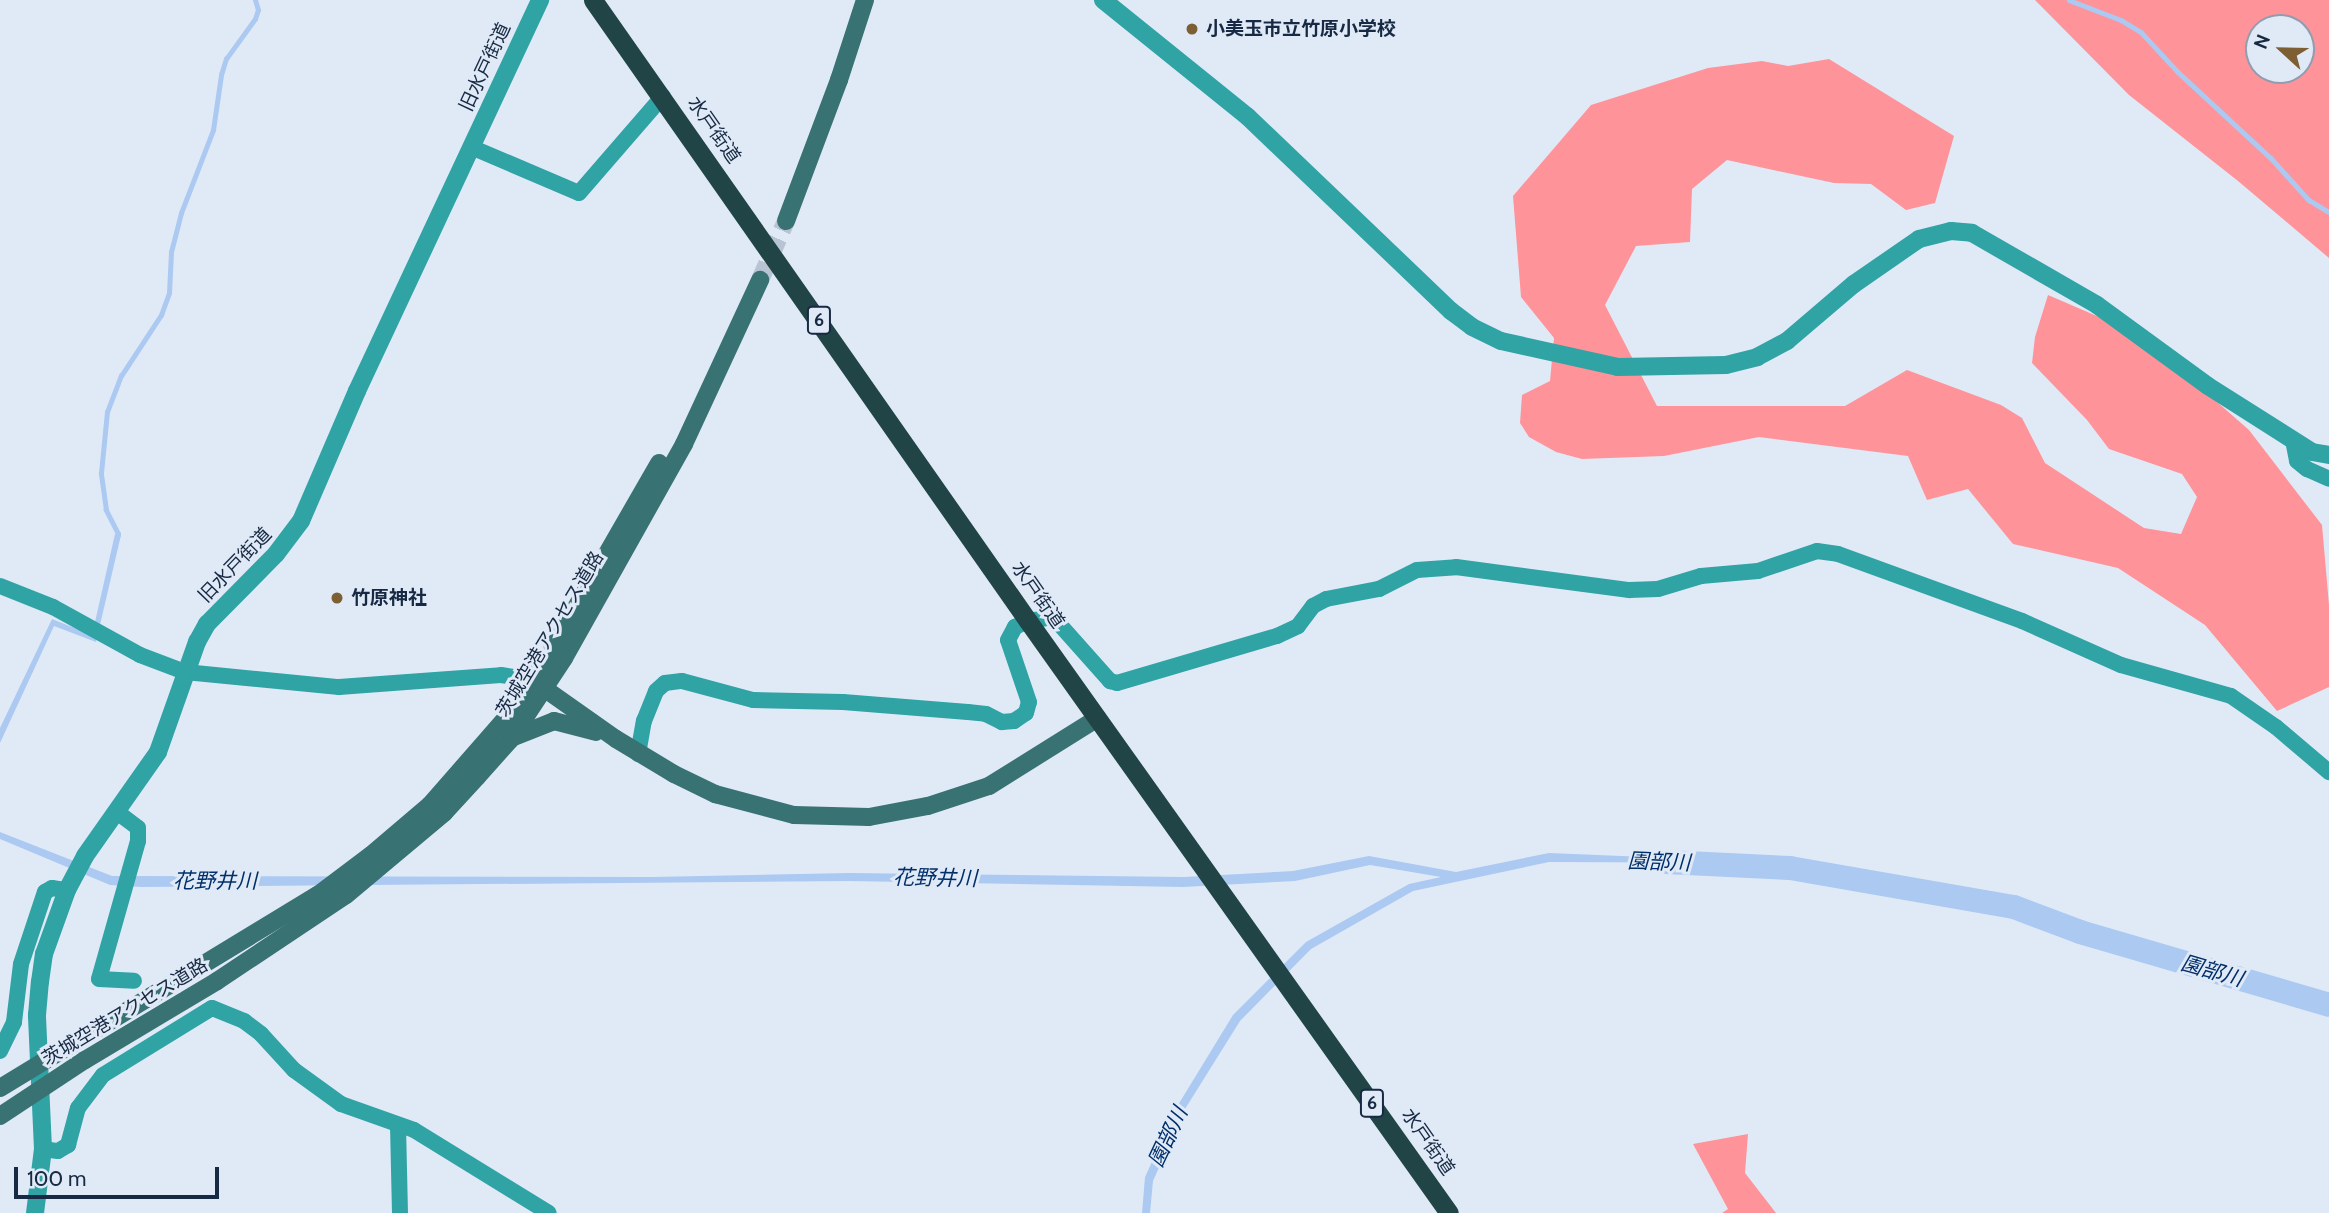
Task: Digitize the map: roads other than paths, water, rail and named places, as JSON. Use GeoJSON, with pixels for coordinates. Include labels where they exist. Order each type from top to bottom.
{"type":"FeatureCollection","features":[{"type":"Feature","properties":{"kind":"highway","name":"水戸街道"},"geometry":{"type":"LineString","coordinates":[[593,0],[663,96],[1028,621],[1450,1213]]}},
{"type":"Feature","properties":{"kind":"main road"},"geometry":{"type":"LineString","coordinates":[[781,218],[839,80],[864,0]]}},
{"type":"Feature","properties":{"kind":"main road","name":"茨城空港アクセス道路"},"geometry":{"type":"LineString","coordinates":[[0,1116],[42,1087],[217,982],[346,895],[444,813],[510,740],[539,684],[684,443],[757,276]]}},
{"type":"Feature","properties":{"kind":"main road"},"geometry":{"type":"LineString","coordinates":[[539,684],[638,754],[715,794],[758,808],[794,815],[869,817],[928,806],[989,786],[1098,718]]}},
{"type":"Feature","properties":{"kind":"main road","name":"茨城空港アクセス道路"},"geometry":{"type":"LineString","coordinates":[[0,1088],[318,895],[371,855],[421,812],[455,777],[510,712],[539,684]]}},
{"type":"Feature","properties":{"kind":"main road"},"geometry":{"type":"LineString","coordinates":[[510,740],[526,730],[554,720],[577,724],[616,739]]}},
{"type":"Feature","properties":{"kind":"street","name":"旧水戸街道"},"geometry":{"type":"LineString","coordinates":[[35,1213],[43,1149],[37,1015],[44,954],[71,883],[85,856],[158,752],[185,672],[207,624],[276,554],[301,521],[357,391],[540,0]]}},
{"type":"Feature","properties":{"kind":"street"},"geometry":{"type":"LineString","coordinates":[[1103,0],[1248,117],[1451,311],[1472,327],[1502,341],[1618,367],[1726,365],[1757,357],[1787,341],[1854,284],[1919,239],[1951,231],[1972,233],[2097,305],[2208,386],[2312,452],[2329,455]]}},
{"type":"Feature","properties":{"kind":"street"},"geometry":{"type":"LineString","coordinates":[[471,147],[579,193],[663,96]]}},
{"type":"Feature","properties":{"kind":"street"},"geometry":{"type":"LineString","coordinates":[[2293,440],[2297,461],[2329,479]]}},
{"type":"Feature","properties":{"kind":"street"},"geometry":{"type":"LineString","coordinates":[[638,754],[645,721],[656,691],[666,684],[682,681],[753,700],[843,702],[968,712],[986,714],[1002,722],[1014,721],[1026,713],[1029,702],[1027,688],[1008,640],[1015,627],[1028,621],[1053,617],[1110,681],[1117,683],[1277,636],[1298,626],[1313,606],[1326,599],[1379,589],[1417,570],[1456,567],[1629,590],[1658,589],[1701,576],[1758,571],[1817,551],[1838,554],[2022,621],[2122,665],[2231,696],[2277,727],[2329,772]]}},
{"type":"Feature","properties":{"kind":"street"},"geometry":{"type":"LineString","coordinates":[[0,586],[53,607],[140,655],[185,672],[339,687],[490,675],[520,676],[539,684]]}},
{"type":"Feature","properties":{"kind":"street"},"geometry":{"type":"LineString","coordinates":[[117,812],[138,828],[138,841],[99,979],[134,981]]}},
{"type":"Feature","properties":{"kind":"street"},"geometry":{"type":"LineString","coordinates":[[0,1051],[14,1022],[21,964],[45,892],[71,883]]}},
{"type":"Feature","properties":{"kind":"street"},"geometry":{"type":"LineString","coordinates":[[43,1149],[58,1151],[68,1145],[78,1108],[103,1075],[212,1007],[244,1021],[261,1034],[294,1070],[341,1104],[414,1130],[549,1213]]}},
{"type":"Feature","properties":{"kind":"street"},"geometry":{"type":"LineString","coordinates":[[398,1125],[400,1213]]}},
{"type":"Feature","properties":{"kind":"water"},"geometry":{"type":"Polygon","coordinates":[[[115,534],[121,535],[96,642],[54,626],[0,743],[0,728],[52,619],[92,635],[115,534]]]}},
{"type":"Feature","properties":{"kind":"water","name":"花野井川"},"geometry":{"type":"Polygon","coordinates":[[[0,832],[112,876],[652,877],[849,873],[1184,877],[1293,871],[1369,856],[1456,872],[1549,853],[1790,863],[1549,862],[1413,891],[1311,949],[1240,1021],[1185,1109],[1153,1181],[1150,1213],[1142,1213],[1145,1177],[1178,1105],[1233,1015],[1306,942],[1409,884],[1441,877],[1370,865],[1295,881],[1183,887],[849,881],[141,887],[110,885],[0,839],[0,832]]]}},
{"type":"Feature","properties":{"kind":"waterway"},"geometry":{"type":"LineString","coordinates":[[117,538],[118,534],[106,510],[101,473],[107,412],[121,376],[161,315],[169,293],[171,252],[181,213],[213,130],[221,75],[226,59],[255,19],[258,10],[255,0]]}},
{"type":"Feature","properties":{"kind":"waterway"},"geometry":{"type":"LineString","coordinates":[[2069,0],[2121,20],[2141,32],[2178,72],[2271,158],[2309,200],[2329,212]]}},
{"type":"Feature","properties":{"kind":"waterway","name":"園部川"},"geometry":{"type":"LineString","coordinates":[[1666,862],[1790,868],[2014,907],[2080,932],[2329,1005]]}},
{"type":"Feature","properties":{"kind":"tunnel"},"geometry":{"type":"LineString","coordinates":[[760,280],[786,221]]}},
{"type":"Feature","properties":{"kind":"place","name":"小美玉市立竹原小学校"},"geometry":{"type":"Point","coordinates":[1192,29]}},
{"type":"Feature","properties":{"kind":"place","name":"竹原神社"},"geometry":{"type":"Point","coordinates":[337,598]}}]}
